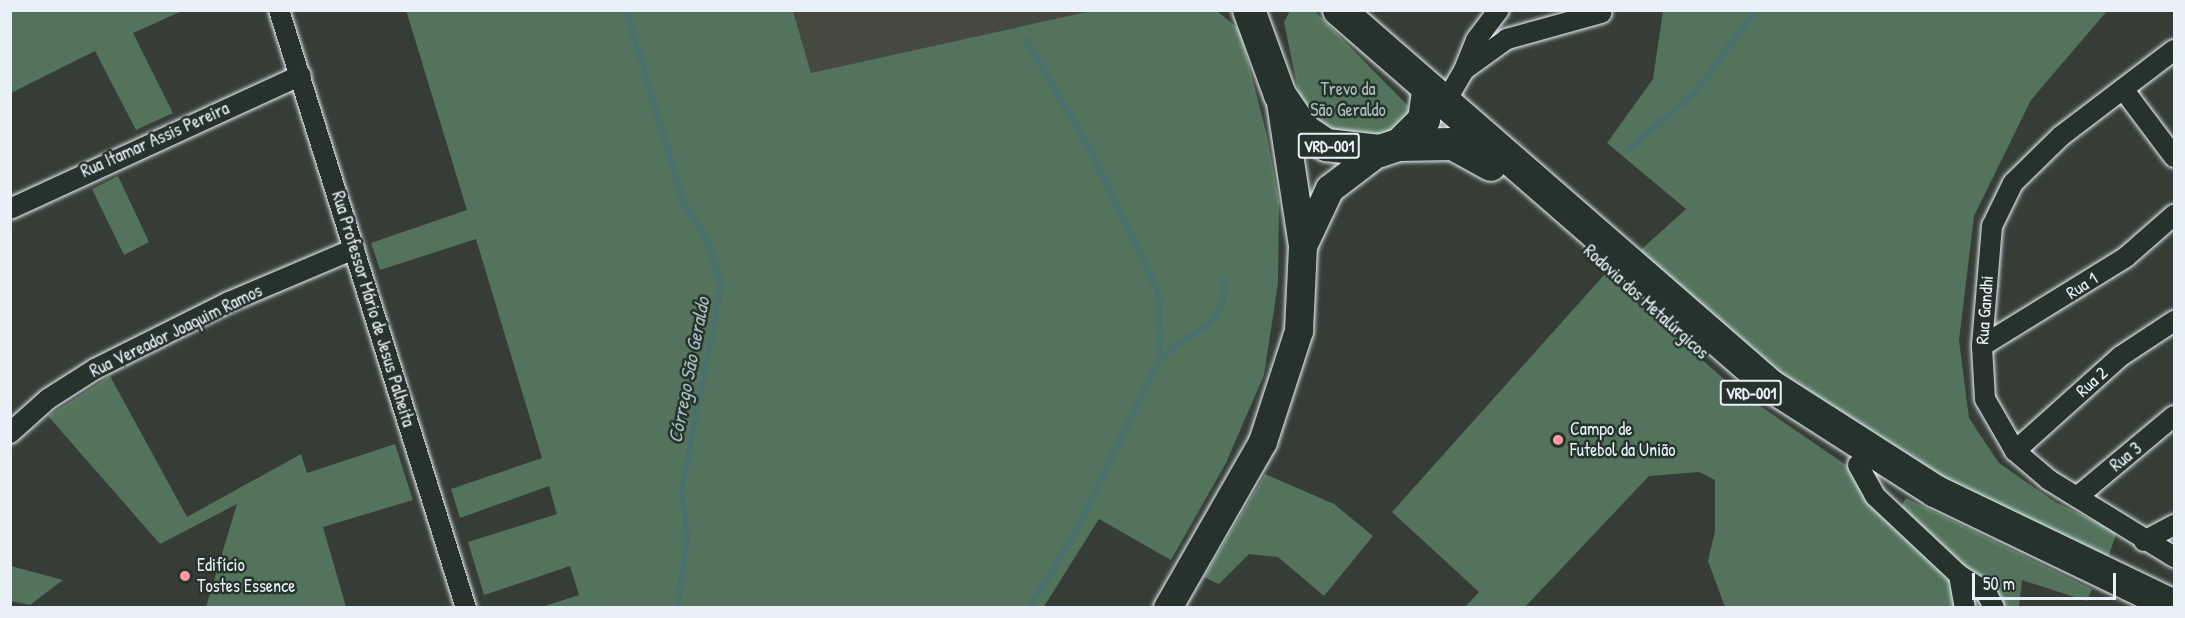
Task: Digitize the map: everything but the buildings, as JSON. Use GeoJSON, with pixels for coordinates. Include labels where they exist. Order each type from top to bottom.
{"type":"FeatureCollection","features":[{"type":"Feature","properties":{"kind":"main road","name":"VRD-001"},"geometry":{"type":"LineString","coordinates":[[1249,10],[1280,95],[1293,117],[1320,142],[1339,150],[1390,148]]}},
{"type":"Feature","properties":{"kind":"main road","name":"Rodovia dos Metalúrgicos"},"geometry":{"type":"LineString","coordinates":[[1339,10],[1436,100],[1721,347],[1812,416],[1954,502],[2175,606]]}},
{"type":"Feature","properties":{"kind":"main road"},"geometry":{"type":"LineString","coordinates":[[1168,608],[1276,413],[1299,331],[1303,246],[1280,95]]}},
{"type":"Feature","properties":{"kind":"main road"},"geometry":{"type":"LineString","coordinates":[[1303,246],[1330,189],[1390,148],[1424,120],[1436,100]]}},
{"type":"Feature","properties":{"kind":"main road","name":"Rodovia dos Metalúrgicos"},"geometry":{"type":"LineString","coordinates":[[1390,148],[1453,144],[1483,158],[1712,362],[1796,427],[1858,465],[1948,515],[2139,608]]}},
{"type":"Feature","properties":{"kind":"street","name":"Rua Professor Mário de Jesus Palheita"},"geometry":{"type":"LineString","coordinates":[[279,10],[466,608]]}},
{"type":"Feature","properties":{"kind":"street"},"geometry":{"type":"LineString","coordinates":[[1464,70],[1476,40],[1499,10]]}},
{"type":"Feature","properties":{"kind":"street"},"geometry":{"type":"LineString","coordinates":[[1436,100],[1464,70],[1519,33],[1601,13]]}},
{"type":"Feature","properties":{"kind":"street","name":"Rua Gandhi"},"geometry":{"type":"LineString","coordinates":[[2175,50],[2042,152],[2002,201],[1992,226],[1982,346],[1985,399],[2015,451],[2077,497],[2144,541],[2175,557]]}},
{"type":"Feature","properties":{"kind":"street","name":"Rua Itamar Assis Pereira"},"geometry":{"type":"LineString","coordinates":[[10,209],[301,75]]}},
{"type":"Feature","properties":{"kind":"street"},"geometry":{"type":"LineString","coordinates":[[2123,89],[2175,158]]}},
{"type":"Feature","properties":{"kind":"street","name":"Rua 1"},"geometry":{"type":"LineString","coordinates":[[1982,346],[2126,257],[2175,215]]}},
{"type":"Feature","properties":{"kind":"street","name":"Rua Vereador Joaquim Ramos"},"geometry":{"type":"LineString","coordinates":[[10,433],[48,399],[95,369],[229,302],[354,249]]}},
{"type":"Feature","properties":{"kind":"street","name":"Rua 2"},"geometry":{"type":"LineString","coordinates":[[2015,451],[2121,356],[2175,321]]}},
{"type":"Feature","properties":{"kind":"street","name":"Rua 3"},"geometry":{"type":"LineString","coordinates":[[2077,497],[2175,416]]}},
{"type":"Feature","properties":{"kind":"street"},"geometry":{"type":"LineString","coordinates":[[1858,465],[1875,496],[1959,575],[1986,592],[1994,608]]}},
{"type":"Feature","properties":{"kind":"street"},"geometry":{"type":"LineString","coordinates":[[2144,541],[2175,525]]}},
{"type":"Feature","properties":{"kind":"street"},"geometry":{"type":"LineString","coordinates":[[1959,575],[1965,608]]}},
{"type":"Feature","properties":{"kind":"shaded area"},"geometry":{"type":"Polygon","coordinates":[[[793,11],[1091,11],[811,73],[793,11]]]}},
{"type":"Feature","properties":{"kind":"green space"},"geometry":{"type":"Polygon","coordinates":[[[11,10],[182,11],[133,33],[173,113],[136,130],[95,51],[11,93],[11,10]]]}},
{"type":"Feature","properties":{"kind":"green space"},"geometry":{"type":"Polygon","coordinates":[[[406,10],[793,11],[811,73],[1091,11],[1217,11],[1240,30],[1267,136],[1279,202],[1278,283],[1264,375],[1226,463],[1171,560],[1099,519],[1043,608],[542,607],[579,595],[570,566],[484,595],[468,542],[557,514],[549,486],[460,518],[451,489],[542,458],[476,239],[380,270],[371,243],[467,210],[406,10]]]}},
{"type":"Feature","properties":{"kind":"green space","name":"Trevo da São Geraldo"},"geometry":{"type":"Polygon","coordinates":[[[1290,11],[1315,11],[1413,111],[1384,138],[1329,137],[1300,100],[1284,22],[1290,11]]]}},
{"type":"Feature","properties":{"kind":"green space"},"geometry":{"type":"Polygon","coordinates":[[[1663,11],[2107,11],[2031,100],[1974,216],[1959,340],[1969,418],[1999,463],[2055,502],[2117,532],[2108,557],[1973,496],[1832,415],[1633,257],[1686,209],[1607,143],[1653,79],[1663,11]]]}},
{"type":"Feature","properties":{"kind":"green space"},"geometry":{"type":"Polygon","coordinates":[[[118,176],[149,242],[124,255],[92,189],[118,176]]]}},
{"type":"Feature","properties":{"kind":"green space"},"geometry":{"type":"Polygon","coordinates":[[[1605,274],[1734,388],[1849,467],[1873,507],[1938,564],[1951,583],[1955,607],[1725,607],[1708,561],[1715,531],[1715,480],[1699,472],[1649,476],[1525,607],[1465,607],[1479,592],[1392,512],[1605,274]]]}},
{"type":"Feature","properties":{"kind":"green space"},"geometry":{"type":"Polygon","coordinates":[[[110,376],[187,517],[301,454],[307,473],[395,444],[413,500],[323,527],[346,607],[206,607],[237,504],[160,544],[48,416],[110,376]]]}},
{"type":"Feature","properties":{"kind":"green space"},"geometry":{"type":"Polygon","coordinates":[[[1265,474],[1334,504],[1373,536],[1324,596],[1278,557],[1249,554],[1219,584],[1204,577],[1265,474]]]}},
{"type":"Feature","properties":{"kind":"green space"},"geometry":{"type":"Polygon","coordinates":[[[1906,498],[2092,589],[2087,601],[2022,580],[2019,607],[1985,607],[1899,510],[1906,498]]]}},
{"type":"Feature","properties":{"kind":"green space"},"geometry":{"type":"Polygon","coordinates":[[[10,566],[63,580],[30,605],[11,601],[10,566]]]}},
{"type":"Feature","properties":{"kind":"waterway","name":"Córrego São Geraldo"},"geometry":{"type":"LineString","coordinates":[[626,10],[684,204],[708,242],[721,286],[682,489],[687,539],[677,608]]}},
{"type":"Feature","properties":{"kind":"waterway"},"geometry":{"type":"LineString","coordinates":[[1629,149],[1695,92],[1756,10]]}},
{"type":"Feature","properties":{"kind":"waterway"},"geometry":{"type":"LineString","coordinates":[[1026,40],[1091,151],[1158,292],[1160,358]]}},
{"type":"Feature","properties":{"kind":"waterway"},"geometry":{"type":"LineString","coordinates":[[1029,608],[1071,540],[1160,358],[1212,321],[1223,300],[1225,279]]}},
{"type":"Feature","properties":{"kind":"place","name":"Campo de Futebol da União"},"geometry":{"type":"Point","coordinates":[1558,440]}},
{"type":"Feature","properties":{"kind":"place","name":"Edifício Tostes Essence"},"geometry":{"type":"Point","coordinates":[185,576]}}]}
